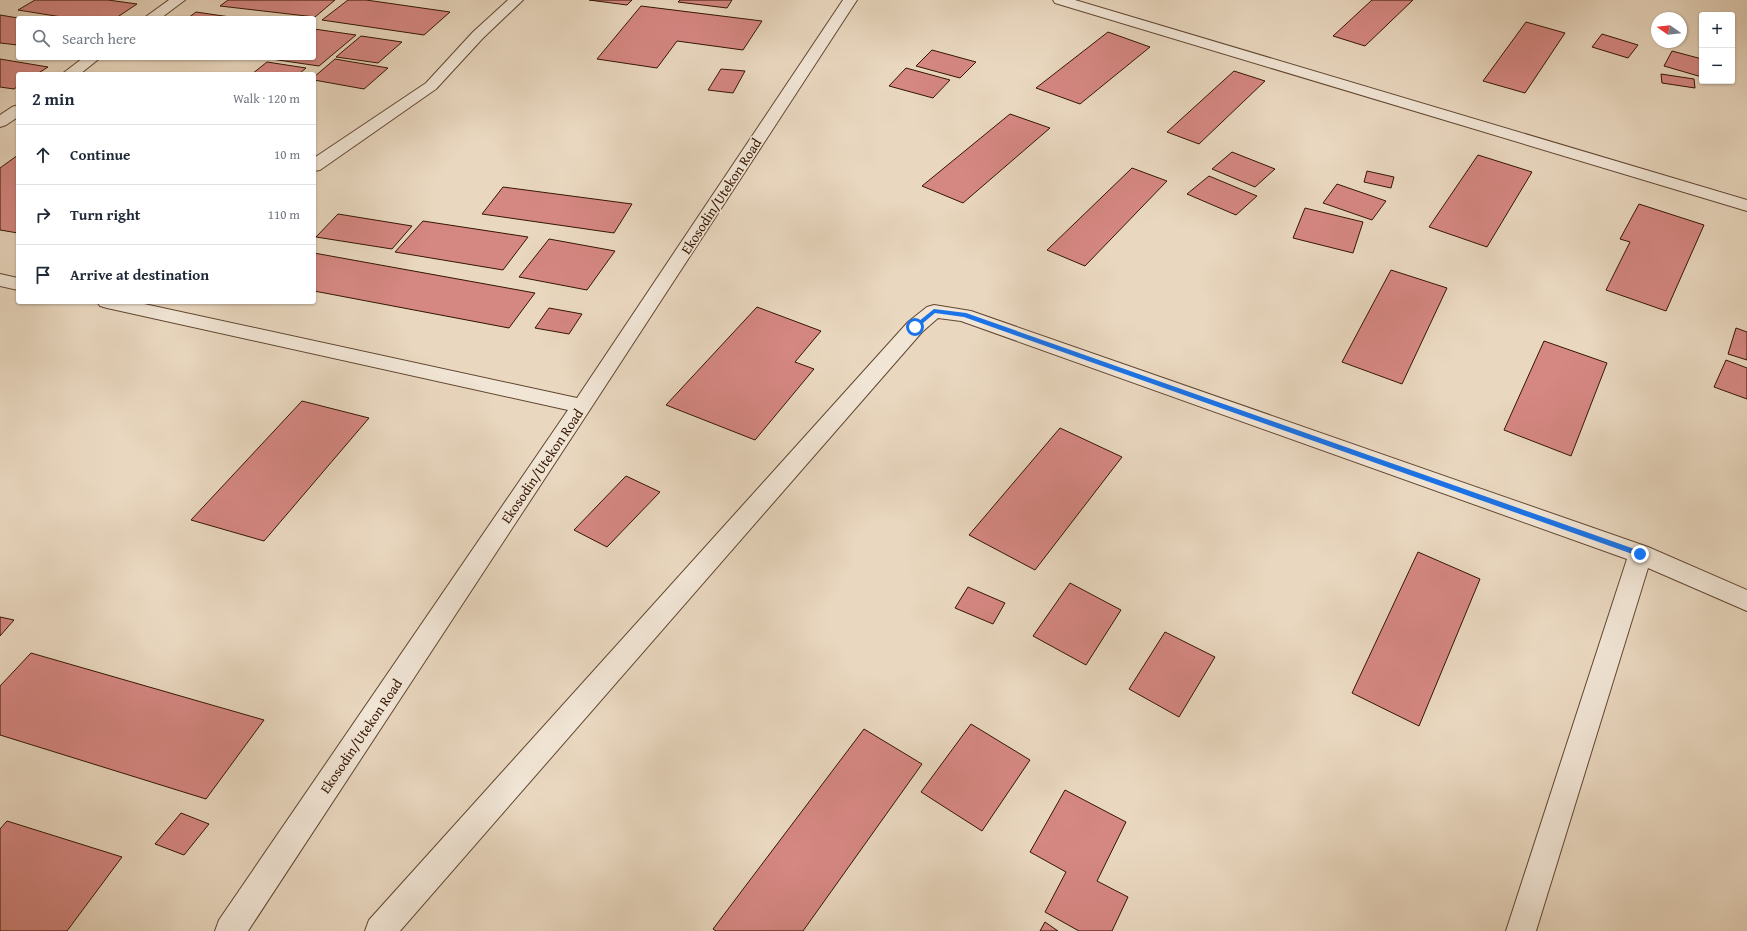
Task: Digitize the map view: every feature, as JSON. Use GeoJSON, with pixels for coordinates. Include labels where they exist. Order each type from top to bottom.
{"type":"FeatureCollection","features":[{"type":"Feature","properties":{"kind":"street"},"geometry":{"type":"LineString","coordinates":[[154,16],[178,0]]}},
{"type":"Feature","properties":{"kind":"street"},"geometry":{"type":"LineString","coordinates":[[316,165],[431,86],[478,35],[516,0]]}},
{"type":"Feature","properties":{"kind":"street","name":"Ekosodin/Utekon Road"},"geometry":{"type":"LineString","coordinates":[[230,931],[582,406],[850,0]]}},
{"type":"Feature","properties":{"kind":"street"},"geometry":{"type":"LineString","coordinates":[[1060,0],[1747,206]]}},
{"type":"Feature","properties":{"kind":"street"},"geometry":{"type":"LineString","coordinates":[[73,72],[90,60]]}},
{"type":"Feature","properties":{"kind":"street"},"geometry":{"type":"LineString","coordinates":[[0,122],[16,111]]}},
{"type":"Feature","properties":{"kind":"street"},"geometry":{"type":"LineString","coordinates":[[0,280],[16,284]]}},
{"type":"Feature","properties":{"kind":"street"},"geometry":{"type":"LineString","coordinates":[[119,304],[582,406]]}},
{"type":"Feature","properties":{"kind":"street"},"geometry":{"type":"LineString","coordinates":[[380,931],[915,327],[934,311],[964,315],[1640,554],[1747,601]]}},
{"type":"Feature","properties":{"kind":"street"},"geometry":{"type":"LineString","coordinates":[[1521,931],[1640,554]]}},
{"type":"Feature","properties":{"kind":"building"},"geometry":{"type":"Polygon","coordinates":[[[35,0],[108,0],[137,4],[119,16],[56,16],[18,10],[35,0]]]}},
{"type":"Feature","properties":{"kind":"building"},"geometry":{"type":"Polygon","coordinates":[[[228,0],[335,0],[316,16],[220,6],[228,0]]]}},
{"type":"Feature","properties":{"kind":"building"},"geometry":{"type":"Polygon","coordinates":[[[348,0],[366,0],[450,12],[424,35],[322,20],[348,0]]]}},
{"type":"Feature","properties":{"kind":"building"},"geometry":{"type":"Polygon","coordinates":[[[589,0],[632,0],[627,5],[589,0]]]}},
{"type":"Feature","properties":{"kind":"building"},"geometry":{"type":"Polygon","coordinates":[[[680,0],[732,0],[727,8],[678,2],[680,0]]]}},
{"type":"Feature","properties":{"kind":"building"},"geometry":{"type":"Polygon","coordinates":[[[1372,0],[1413,0],[1365,46],[1333,36],[1372,0]]]}},
{"type":"Feature","properties":{"kind":"building"},"geometry":{"type":"Polygon","coordinates":[[[641,6],[762,21],[743,50],[677,41],[657,68],[597,59],[641,6]]]}},
{"type":"Feature","properties":{"kind":"building"},"geometry":{"type":"Polygon","coordinates":[[[196,12],[223,16],[191,16],[196,12]]]}},
{"type":"Feature","properties":{"kind":"building"},"geometry":{"type":"Polygon","coordinates":[[[0,15],[16,18],[16,45],[0,43],[0,15]]]}},
{"type":"Feature","properties":{"kind":"building"},"geometry":{"type":"Polygon","coordinates":[[[1526,22],[1565,33],[1525,93],[1483,81],[1526,22]]]}},
{"type":"Feature","properties":{"kind":"building"},"geometry":{"type":"Polygon","coordinates":[[[316,29],[356,35],[319,66],[278,60],[316,60],[316,29]]]}},
{"type":"Feature","properties":{"kind":"building"},"geometry":{"type":"Polygon","coordinates":[[[1108,32],[1150,47],[1080,104],[1036,88],[1108,32]]]}},
{"type":"Feature","properties":{"kind":"building"},"geometry":{"type":"Polygon","coordinates":[[[1602,34],[1638,45],[1628,58],[1592,47],[1602,34]]]}},
{"type":"Feature","properties":{"kind":"building"},"geometry":{"type":"Polygon","coordinates":[[[361,36],[402,42],[378,63],[336,57],[361,36]]]}},
{"type":"Feature","properties":{"kind":"building"},"geometry":{"type":"Polygon","coordinates":[[[932,50],[976,62],[960,78],[916,66],[932,50]]]}},
{"type":"Feature","properties":{"kind":"building"},"geometry":{"type":"Polygon","coordinates":[[[1672,51],[1699,58],[1699,76],[1664,66],[1672,51]]]}},
{"type":"Feature","properties":{"kind":"building"},"geometry":{"type":"Polygon","coordinates":[[[0,59],[48,67],[40,72],[16,72],[16,88],[14,89],[0,87],[0,59]]]}},
{"type":"Feature","properties":{"kind":"building"},"geometry":{"type":"Polygon","coordinates":[[[335,59],[388,68],[364,89],[316,80],[316,75],[335,59]]]}},
{"type":"Feature","properties":{"kind":"building"},"geometry":{"type":"Polygon","coordinates":[[[267,62],[306,68],[301,72],[254,72],[267,62]]]}},
{"type":"Feature","properties":{"kind":"building"},"geometry":{"type":"Polygon","coordinates":[[[906,68],[950,80],[933,98],[889,86],[906,68]]]}},
{"type":"Feature","properties":{"kind":"building"},"geometry":{"type":"Polygon","coordinates":[[[721,69],[745,71],[733,93],[708,90],[721,69]]]}},
{"type":"Feature","properties":{"kind":"building"},"geometry":{"type":"Polygon","coordinates":[[[1234,71],[1265,81],[1199,144],[1167,132],[1234,71]]]}},
{"type":"Feature","properties":{"kind":"building"},"geometry":{"type":"Polygon","coordinates":[[[1661,74],[1694,79],[1695,88],[1662,83],[1661,74]]]}},
{"type":"Feature","properties":{"kind":"building"},"geometry":{"type":"Polygon","coordinates":[[[1010,114],[1050,128],[963,203],[922,186],[1010,114]]]}},
{"type":"Feature","properties":{"kind":"building"},"geometry":{"type":"Polygon","coordinates":[[[1232,152],[1275,169],[1255,187],[1212,169],[1232,152]]]}},
{"type":"Feature","properties":{"kind":"building"},"geometry":{"type":"Polygon","coordinates":[[[1478,155],[1532,172],[1487,247],[1429,227],[1478,155]]]}},
{"type":"Feature","properties":{"kind":"building"},"geometry":{"type":"Polygon","coordinates":[[[16,156],[16,233],[0,230],[0,168],[16,156]]]}},
{"type":"Feature","properties":{"kind":"building"},"geometry":{"type":"Polygon","coordinates":[[[1132,168],[1167,181],[1085,266],[1047,250],[1132,168]]]}},
{"type":"Feature","properties":{"kind":"building"},"geometry":{"type":"Polygon","coordinates":[[[1367,171],[1394,177],[1391,188],[1364,182],[1367,171]]]}},
{"type":"Feature","properties":{"kind":"building"},"geometry":{"type":"Polygon","coordinates":[[[1209,176],[1257,196],[1236,215],[1187,194],[1209,176]]]}},
{"type":"Feature","properties":{"kind":"building"},"geometry":{"type":"Polygon","coordinates":[[[1337,184],[1386,201],[1372,220],[1323,203],[1337,184]]]}},
{"type":"Feature","properties":{"kind":"building"},"geometry":{"type":"Polygon","coordinates":[[[503,187],[632,204],[614,233],[482,214],[503,187]]]}},
{"type":"Feature","properties":{"kind":"building"},"geometry":{"type":"Polygon","coordinates":[[[1639,204],[1704,225],[1666,311],[1606,290],[1630,242],[1620,239],[1639,204]]]}},
{"type":"Feature","properties":{"kind":"building"},"geometry":{"type":"Polygon","coordinates":[[[1305,208],[1363,222],[1353,253],[1293,238],[1305,208]]]}},
{"type":"Feature","properties":{"kind":"building"},"geometry":{"type":"Polygon","coordinates":[[[338,214],[412,226],[392,249],[316,237],[338,214]]]}},
{"type":"Feature","properties":{"kind":"building"},"geometry":{"type":"Polygon","coordinates":[[[423,221],[528,237],[503,270],[395,252],[423,221]]]}},
{"type":"Feature","properties":{"kind":"building"},"geometry":{"type":"Polygon","coordinates":[[[549,239],[615,251],[587,290],[519,277],[549,239]]]}},
{"type":"Feature","properties":{"kind":"building"},"geometry":{"type":"Polygon","coordinates":[[[316,253],[535,293],[509,328],[316,291],[316,253]]]}},
{"type":"Feature","properties":{"kind":"building"},"geometry":{"type":"Polygon","coordinates":[[[1391,270],[1447,288],[1402,384],[1342,362],[1391,270]]]}},
{"type":"Feature","properties":{"kind":"building"},"geometry":{"type":"Polygon","coordinates":[[[757,307],[821,331],[795,362],[814,369],[755,440],[666,405],[757,307]]]}},
{"type":"Feature","properties":{"kind":"building"},"geometry":{"type":"Polygon","coordinates":[[[549,308],[582,314],[569,334],[535,328],[549,308]]]}},
{"type":"Feature","properties":{"kind":"building"},"geometry":{"type":"Polygon","coordinates":[[[1736,328],[1747,332],[1747,360],[1728,354],[1736,328]]]}},
{"type":"Feature","properties":{"kind":"building"},"geometry":{"type":"Polygon","coordinates":[[[1544,341],[1607,363],[1571,456],[1504,430],[1544,341]]]}},
{"type":"Feature","properties":{"kind":"building"},"geometry":{"type":"Polygon","coordinates":[[[1726,360],[1747,368],[1747,399],[1714,387],[1726,360]]]}},
{"type":"Feature","properties":{"kind":"building"},"geometry":{"type":"Polygon","coordinates":[[[302,401],[369,418],[264,541],[191,520],[302,401]]]}},
{"type":"Feature","properties":{"kind":"building"},"geometry":{"type":"Polygon","coordinates":[[[1060,428],[1122,457],[1035,570],[969,535],[1060,428]]]}},
{"type":"Feature","properties":{"kind":"building"},"geometry":{"type":"Polygon","coordinates":[[[626,476],[660,492],[607,547],[574,530],[626,476]]]}},
{"type":"Feature","properties":{"kind":"building"},"geometry":{"type":"Polygon","coordinates":[[[1418,552],[1480,579],[1419,726],[1352,693],[1418,552]]]}},
{"type":"Feature","properties":{"kind":"building"},"geometry":{"type":"Polygon","coordinates":[[[1070,583],[1121,610],[1086,665],[1033,636],[1070,583]]]}},
{"type":"Feature","properties":{"kind":"building"},"geometry":{"type":"Polygon","coordinates":[[[968,587],[1005,603],[993,624],[955,608],[968,587]]]}},
{"type":"Feature","properties":{"kind":"building"},"geometry":{"type":"Polygon","coordinates":[[[0,617],[14,620],[0,636],[0,617]]]}},
{"type":"Feature","properties":{"kind":"building"},"geometry":{"type":"Polygon","coordinates":[[[1165,632],[1215,657],[1179,717],[1129,689],[1165,632]]]}},
{"type":"Feature","properties":{"kind":"building"},"geometry":{"type":"Polygon","coordinates":[[[31,653],[264,720],[206,799],[0,735],[0,686],[31,653]]]}},
{"type":"Feature","properties":{"kind":"building"},"geometry":{"type":"Polygon","coordinates":[[[971,724],[1030,760],[982,831],[921,792],[971,724]]]}},
{"type":"Feature","properties":{"kind":"building"},"geometry":{"type":"Polygon","coordinates":[[[864,729],[922,764],[803,931],[716,931],[713,929],[864,729]]]}},
{"type":"Feature","properties":{"kind":"building"},"geometry":{"type":"Polygon","coordinates":[[[1065,790],[1126,822],[1097,881],[1128,897],[1112,931],[1079,931],[1045,912],[1066,872],[1030,852],[1065,790]]]}},
{"type":"Feature","properties":{"kind":"building"},"geometry":{"type":"Polygon","coordinates":[[[181,813],[209,824],[184,855],[155,844],[181,813]]]}},
{"type":"Feature","properties":{"kind":"building"},"geometry":{"type":"Polygon","coordinates":[[[7,821],[122,857],[67,931],[0,931],[0,829],[7,821]]]}},
{"type":"Feature","properties":{"kind":"building"},"geometry":{"type":"Polygon","coordinates":[[[1045,922],[1058,931],[1040,931],[1045,922]]]}},
{"type":"Feature","properties":{"kind":"route"},"geometry":{"type":"LineString","coordinates":[[915,327],[934,311],[964,315],[1640,554]]}}]}
